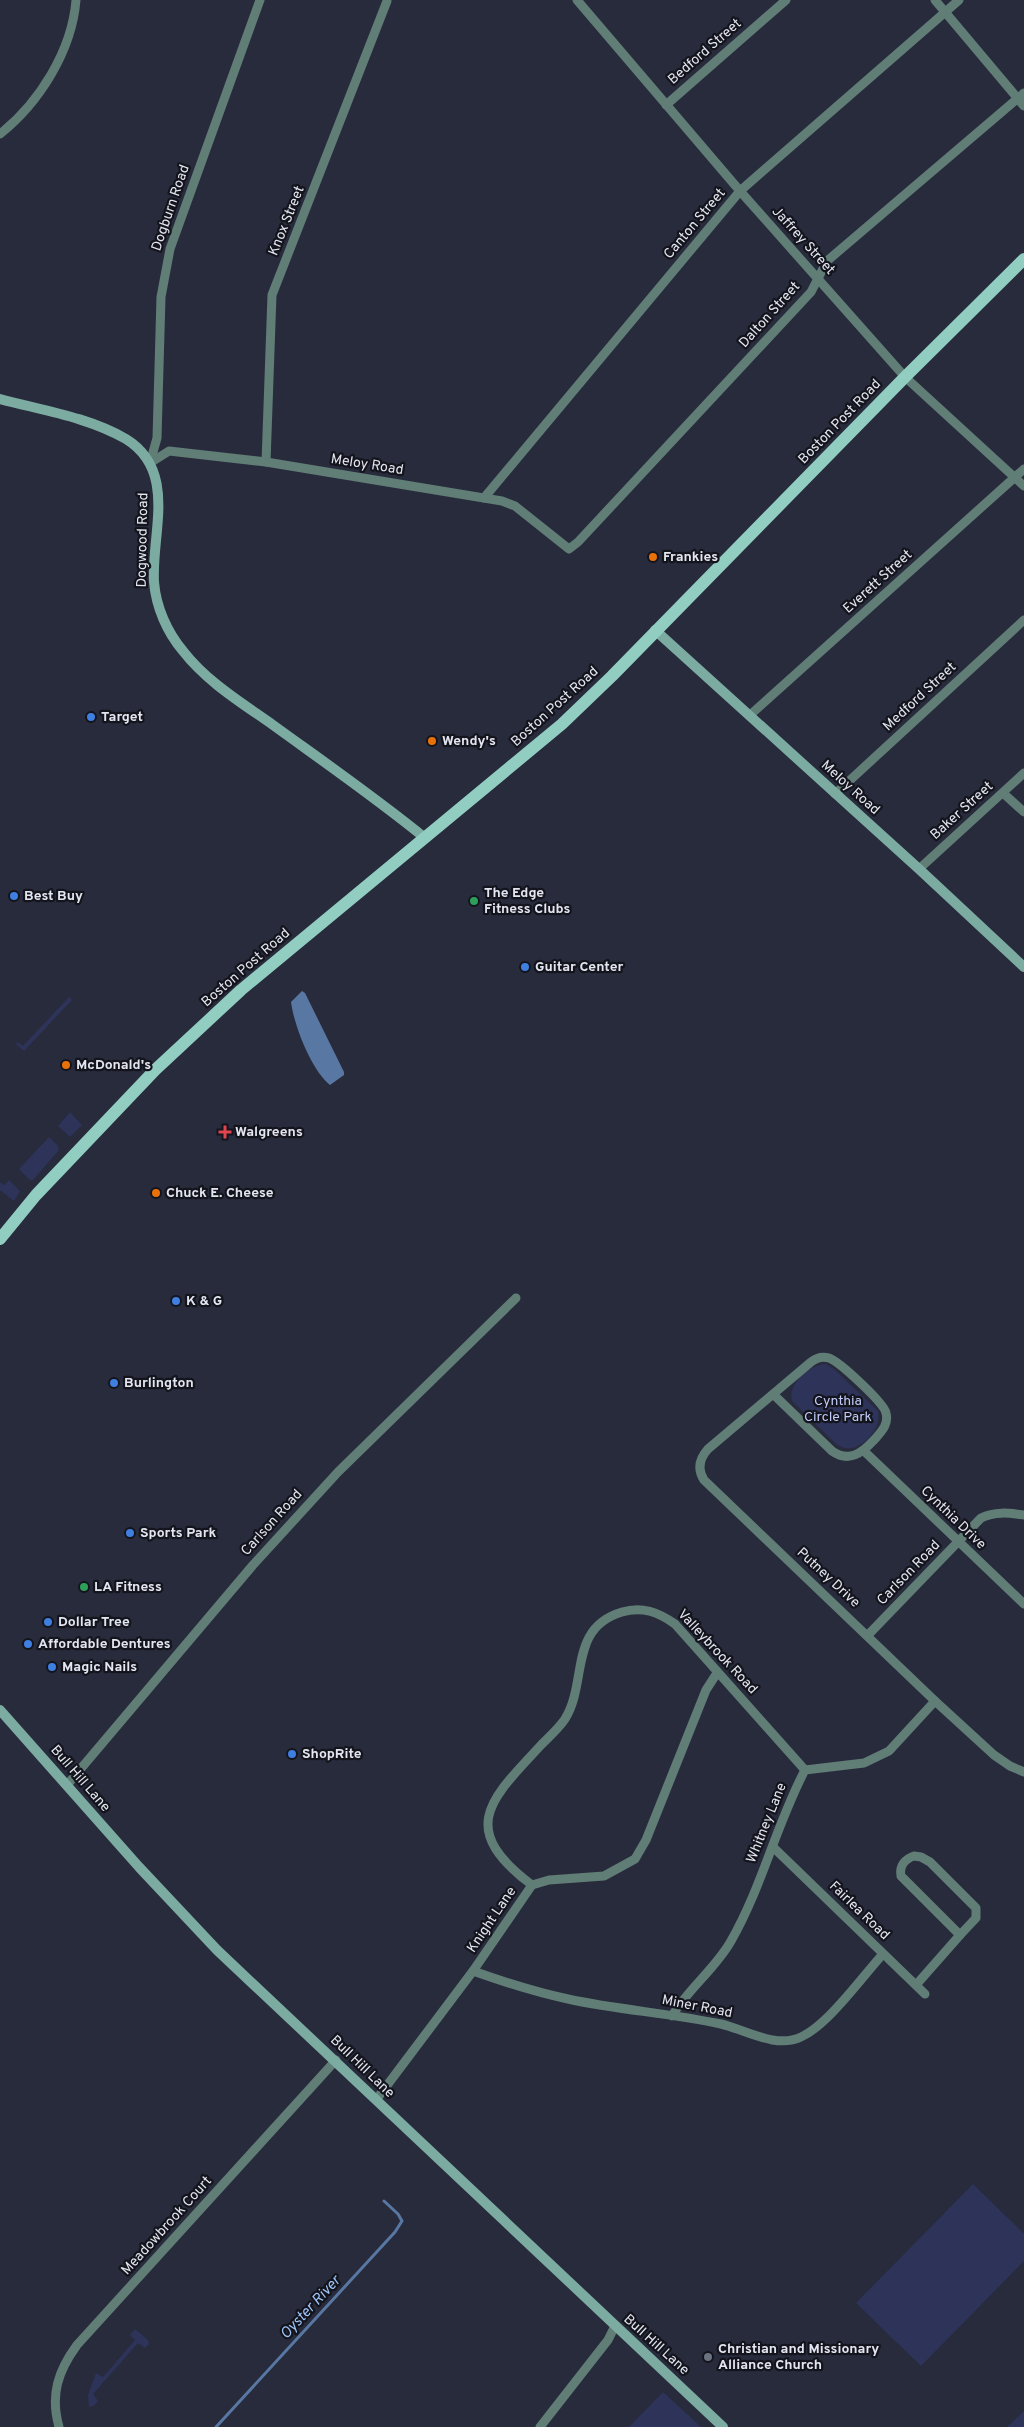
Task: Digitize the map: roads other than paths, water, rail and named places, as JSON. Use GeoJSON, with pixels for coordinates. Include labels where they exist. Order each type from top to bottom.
{"type":"FeatureCollection","features":[{"type":"Feature","properties":{"kind":"main road","name":"Boston Post Road"},"geometry":{"type":"LineString","coordinates":[[0,1239],[36,1195],[155,1070],[241,990],[562,724],[1024,259]]}},
{"type":"Feature","properties":{"kind":"main road","name":"Dogwood Road"},"geometry":{"type":"LineString","coordinates":[[0,399],[106,429],[134,445],[150,463],[158,495],[159,521],[154,568],[156,594],[162,617],[177,644],[196,667],[223,689],[367,792],[425,838]]}},
{"type":"Feature","properties":{"kind":"main road","name":"Meloy Road"},"geometry":{"type":"LineString","coordinates":[[655,630],[919,869],[1024,967]]}},
{"type":"Feature","properties":{"kind":"main road","name":"Bull Hill Lane"},"geometry":{"type":"LineString","coordinates":[[0,1710],[139,1867],[217,1950],[336,2060],[723,2427]]}},
{"type":"Feature","properties":{"kind":"street"},"geometry":{"type":"LineString","coordinates":[[0,134],[16,121],[33,101],[48,78],[66,42],[76,0]]}},
{"type":"Feature","properties":{"kind":"street","name":"Dogburn Road"},"geometry":{"type":"LineString","coordinates":[[150,463],[157,438],[161,297],[170,249],[260,0]]}},
{"type":"Feature","properties":{"kind":"street","name":"Jaffrey Street"},"geometry":{"type":"LineString","coordinates":[[577,0],[740,191],[905,377],[1024,486]]}},
{"type":"Feature","properties":{"kind":"street","name":"Bedford Street"},"geometry":{"type":"LineString","coordinates":[[666,105],[786,0]]}},
{"type":"Feature","properties":{"kind":"street"},"geometry":{"type":"LineString","coordinates":[[935,0],[1021,96],[1024,106]]}},
{"type":"Feature","properties":{"kind":"street","name":"Canton Street"},"geometry":{"type":"LineString","coordinates":[[484,498],[740,191],[959,0]]}},
{"type":"Feature","properties":{"kind":"street","name":"Knox Street"},"geometry":{"type":"LineString","coordinates":[[266,462],[272,295],[387,1]]}},
{"type":"Feature","properties":{"kind":"street","name":"Dalton Street"},"geometry":{"type":"LineString","coordinates":[[568,549],[578,542],[811,292],[827,262],[1021,96]]}},
{"type":"Feature","properties":{"kind":"street","name":"Meloy Road"},"geometry":{"type":"LineString","coordinates":[[150,463],[169,451],[266,462],[484,498],[515,506],[568,549]]}},
{"type":"Feature","properties":{"kind":"street","name":"Everett Street"},"geometry":{"type":"LineString","coordinates":[[750,715],[1024,469]]}},
{"type":"Feature","properties":{"kind":"street","name":"Medford Street"},"geometry":{"type":"LineString","coordinates":[[835,794],[1024,620]]}},
{"type":"Feature","properties":{"kind":"street","name":"Baker Street"},"geometry":{"type":"LineString","coordinates":[[919,869],[1024,774]]}},
{"type":"Feature","properties":{"kind":"street"},"geometry":{"type":"LineString","coordinates":[[1003,793],[1024,812]]}},
{"type":"Feature","properties":{"kind":"street","name":"Carlson Road"},"geometry":{"type":"LineString","coordinates":[[67,1785],[253,1565],[338,1472],[516,1298]]}},
{"type":"Feature","properties":{"kind":"street","name":"Putney Drive"},"geometry":{"type":"LineString","coordinates":[[864,1451],[884,1429],[887,1419],[886,1411],[877,1399],[834,1361],[823,1357],[815,1359],[708,1449],[700,1464],[701,1475],[704,1480],[935,1701],[994,1754],[1010,1766],[1024,1772]]}},
{"type":"Feature","properties":{"kind":"street"},"geometry":{"type":"LineString","coordinates":[[773,1394],[835,1453],[849,1457],[864,1451]]}},
{"type":"Feature","properties":{"kind":"street","name":"Cynthia Drive"},"geometry":{"type":"LineString","coordinates":[[864,1451],[1024,1604]]}},
{"type":"Feature","properties":{"kind":"street","name":"Carlson Road"},"geometry":{"type":"LineString","coordinates":[[868,1635],[981,1518],[989,1514],[1024,1515]]}},
{"type":"Feature","properties":{"kind":"street","name":"Valleybrook Road"},"geometry":{"type":"LineString","coordinates":[[532,1885],[511,1869],[492,1846],[489,1828],[490,1811],[500,1789],[567,1717],[584,1650],[592,1630],[616,1614],[628,1610],[649,1610],[662,1615],[675,1624],[805,1770]]}},
{"type":"Feature","properties":{"kind":"street","name":"Knight Lane"},"geometry":{"type":"LineString","coordinates":[[376,2100],[473,1971],[532,1885],[549,1880],[604,1876],[635,1859],[646,1840],[706,1690],[717,1673]]}},
{"type":"Feature","properties":{"kind":"street"},"geometry":{"type":"LineString","coordinates":[[805,1770],[864,1763],[889,1751],[935,1701]]}},
{"type":"Feature","properties":{"kind":"street","name":"Whitney Lane"},"geometry":{"type":"LineString","coordinates":[[672,2016],[679,2003],[730,1944],[773,1847],[794,1790],[805,1770]]}},
{"type":"Feature","properties":{"kind":"street","name":"Fairlea Road"},"geometry":{"type":"LineString","coordinates":[[773,1847],[926,1994]]}},
{"type":"Feature","properties":{"kind":"street"},"geometry":{"type":"LineString","coordinates":[[916,1985],[976,1918],[976,1908],[930,1862],[921,1857],[908,1858],[900,1869],[905,1882],[960,1935]]}},
{"type":"Feature","properties":{"kind":"street","name":"Miner Road"},"geometry":{"type":"LineString","coordinates":[[473,1971],[531,1991],[569,2000],[722,2024],[764,2038],[792,2040],[818,2027],[883,1954]]}},
{"type":"Feature","properties":{"kind":"street","name":"Meadowbrook Court"},"geometry":{"type":"LineString","coordinates":[[59,2427],[54,2404],[56,2385],[62,2366],[77,2345],[336,2060]]}},
{"type":"Feature","properties":{"kind":"street"},"geometry":{"type":"LineString","coordinates":[[540,2427],[608,2340],[615,2326]]}},
{"type":"Feature","properties":{"kind":"waterway","name":"Oyster River"},"geometry":{"type":"LineString","coordinates":[[216,2427],[395,2232],[402,2221],[398,2214],[384,2201]]}},
{"type":"Feature","properties":{"kind":"place","name":"Frankies"},"geometry":{"type":"Point","coordinates":[653,557]}},
{"type":"Feature","properties":{"kind":"place","name":"Target"},"geometry":{"type":"Point","coordinates":[91,717]}},
{"type":"Feature","properties":{"kind":"place","name":"Wendy's"},"geometry":{"type":"Point","coordinates":[432,741]}},
{"type":"Feature","properties":{"kind":"place","name":"Best Buy"},"geometry":{"type":"Point","coordinates":[14,896]}},
{"type":"Feature","properties":{"kind":"place","name":"The Edge Fitness Clubs"},"geometry":{"type":"Point","coordinates":[474,901]}},
{"type":"Feature","properties":{"kind":"place","name":"Guitar Center"},"geometry":{"type":"Point","coordinates":[525,967]}},
{"type":"Feature","properties":{"kind":"place","name":"McDonald's"},"geometry":{"type":"Point","coordinates":[66,1065]}},
{"type":"Feature","properties":{"kind":"place","name":"Walgreens"},"geometry":{"type":"Point","coordinates":[225,1132]}},
{"type":"Feature","properties":{"kind":"place","name":"Chuck E. Cheese"},"geometry":{"type":"Point","coordinates":[156,1193]}},
{"type":"Feature","properties":{"kind":"place","name":"K & G"},"geometry":{"type":"Point","coordinates":[176,1301]}},
{"type":"Feature","properties":{"kind":"place","name":"Burlington"},"geometry":{"type":"Point","coordinates":[114,1383]}},
{"type":"Feature","properties":{"kind":"place","name":"Sports Park"},"geometry":{"type":"Point","coordinates":[130,1533]}},
{"type":"Feature","properties":{"kind":"place","name":"LA Fitness"},"geometry":{"type":"Point","coordinates":[84,1587]}},
{"type":"Feature","properties":{"kind":"place","name":"Dollar Tree"},"geometry":{"type":"Point","coordinates":[48,1622]}},
{"type":"Feature","properties":{"kind":"place","name":"Affordable Dentures"},"geometry":{"type":"Point","coordinates":[28,1644]}},
{"type":"Feature","properties":{"kind":"place","name":"Magic Nails"},"geometry":{"type":"Point","coordinates":[52,1667]}},
{"type":"Feature","properties":{"kind":"place","name":"ShopRite"},"geometry":{"type":"Point","coordinates":[292,1754]}},
{"type":"Feature","properties":{"kind":"place","name":"Christian and Missionary Alliance Church"},"geometry":{"type":"Point","coordinates":[708,2357]}},
{"type":"Feature","properties":{"kind":"park label","name":"Cynthia Circle Park"},"geometry":{"type":"Point","coordinates":[838,1409]}}]}
